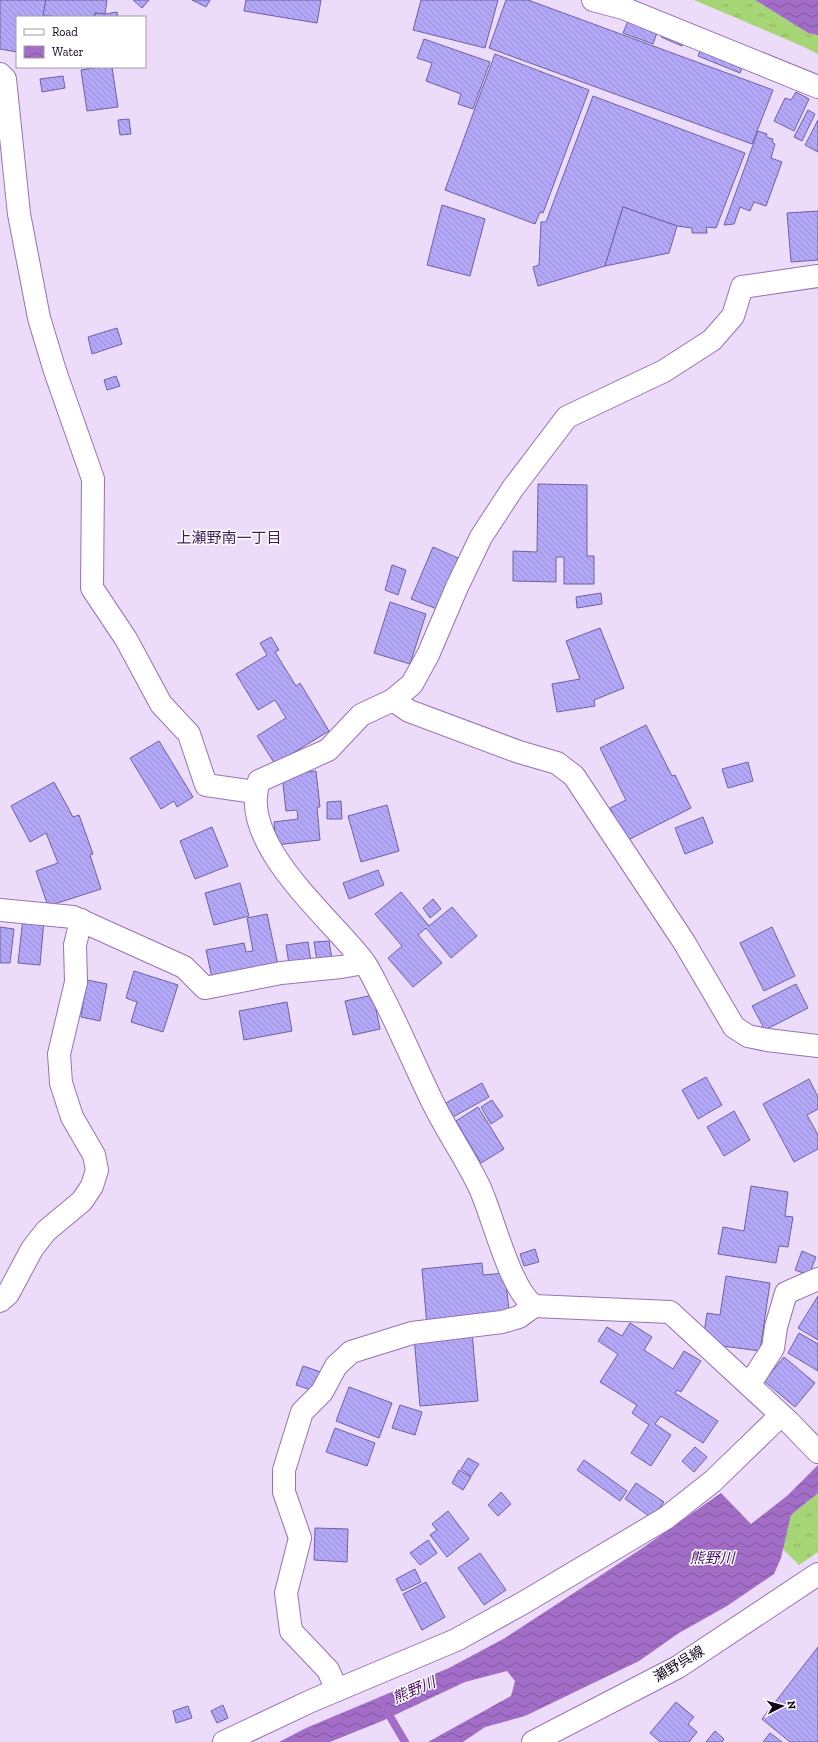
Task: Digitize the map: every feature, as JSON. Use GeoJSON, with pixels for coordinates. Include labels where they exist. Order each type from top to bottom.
{"type":"FeatureCollection","features":[{"type":"Feature","properties":{"kind":"street"},"geometry":{"type":"LineString","coordinates":[[593,0],[623,8],[818,88]]}},
{"type":"Feature","properties":{"kind":"street"},"geometry":{"type":"LineString","coordinates":[[0,74],[5,79],[19,214],[39,318],[55,371],[92,479],[92,588],[126,639],[161,704],[189,734],[206,785],[255,792]]}},
{"type":"Feature","properties":{"kind":"street"},"geometry":{"type":"LineString","coordinates":[[818,276],[742,287],[733,316],[712,340],[664,371],[567,417],[513,488],[481,537],[457,587],[428,655],[412,684],[393,700],[361,715],[328,750],[259,781],[255,792],[260,828],[272,854],[364,963],[403,1034],[432,1101],[479,1187],[508,1264],[527,1300],[534,1306],[670,1312],[785,1419],[818,1452]]}},
{"type":"Feature","properties":{"kind":"street"},"geometry":{"type":"LineString","coordinates":[[393,700],[409,711],[519,752],[557,763],[574,776],[684,942],[734,1027],[748,1036],[767,1040],[818,1046]]}},
{"type":"Feature","properties":{"kind":"street"},"geometry":{"type":"LineString","coordinates":[[0,910],[65,916],[82,920],[184,967],[205,988],[281,974],[364,963]]}},
{"type":"Feature","properties":{"kind":"street"},"geometry":{"type":"LineString","coordinates":[[0,1301],[8,1294],[32,1249],[46,1231],[82,1201],[92,1186],[97,1170],[94,1155],[72,1117],[61,1083],[59,1054],[76,982],[75,945],[82,920]]}},
{"type":"Feature","properties":{"kind":"street"},"geometry":{"type":"LineString","coordinates":[[749,1385],[773,1348],[776,1327],[786,1293],[818,1279]]}},
{"type":"Feature","properties":{"kind":"street"},"geometry":{"type":"LineString","coordinates":[[337,1690],[328,1670],[291,1631],[286,1593],[300,1538],[284,1492],[284,1470],[302,1412],[322,1392],[336,1366],[351,1352],[412,1333],[502,1322],[519,1317],[534,1306]]}},
{"type":"Feature","properties":{"kind":"street"},"geometry":{"type":"LineString","coordinates":[[224,1742],[337,1690],[456,1640],[523,1603],[666,1518],[713,1481],[785,1419]]}},
{"type":"Feature","properties":{"kind":"street","name":"瀬野呉線"},"geometry":{"type":"LineString","coordinates":[[533,1742],[678,1667],[818,1574]]}},
{"type":"Feature","properties":{"kind":"green space"},"geometry":{"type":"Polygon","coordinates":[[[694,0],[755,0],[808,33],[818,35],[818,54],[802,46],[694,0]]]}},
{"type":"Feature","properties":{"kind":"green space"},"geometry":{"type":"Polygon","coordinates":[[[818,1493],[818,1552],[799,1565],[783,1549],[791,1515],[818,1493]]]}},
{"type":"Feature","properties":{"kind":"water"},"geometry":{"type":"Polygon","coordinates":[[[755,0],[818,0],[818,35],[808,33],[755,0]]]}},
{"type":"Feature","properties":{"kind":"water","name":"熊野川"},"geometry":{"type":"Polygon","coordinates":[[[818,1465],[818,1493],[791,1515],[781,1558],[774,1574],[727,1606],[679,1633],[639,1661],[525,1716],[485,1727],[463,1742],[428,1742],[511,1696],[515,1681],[507,1671],[465,1682],[382,1721],[330,1742],[279,1742],[306,1728],[449,1668],[505,1638],[644,1547],[721,1493],[751,1524],[788,1495],[818,1465]]]}},
{"type":"Feature","properties":{"kind":"building"},"geometry":{"type":"Polygon","coordinates":[[[0,0],[46,0],[43,16],[16,16],[16,52],[0,49],[0,0]]]}},
{"type":"Feature","properties":{"kind":"building"},"geometry":{"type":"Polygon","coordinates":[[[46,0],[107,0],[105,14],[95,13],[95,16],[43,15],[46,0]]]}},
{"type":"Feature","properties":{"kind":"building"},"geometry":{"type":"Polygon","coordinates":[[[133,0],[149,0],[142,8],[133,0]]]}},
{"type":"Feature","properties":{"kind":"building"},"geometry":{"type":"Polygon","coordinates":[[[192,0],[210,0],[206,7],[192,0]]]}},
{"type":"Feature","properties":{"kind":"building"},"geometry":{"type":"Polygon","coordinates":[[[246,0],[321,0],[317,23],[244,11],[246,0]]]}},
{"type":"Feature","properties":{"kind":"building"},"geometry":{"type":"Polygon","coordinates":[[[421,0],[498,0],[485,48],[413,30],[421,0]]]}},
{"type":"Feature","properties":{"kind":"building"},"geometry":{"type":"Polygon","coordinates":[[[506,0],[528,0],[773,90],[752,144],[489,48],[506,0]]]}},
{"type":"Feature","properties":{"kind":"building"},"geometry":{"type":"Polygon","coordinates":[[[117,12],[118,16],[95,16],[95,13],[105,14],[117,12]]]}},
{"type":"Feature","properties":{"kind":"building"},"geometry":{"type":"Polygon","coordinates":[[[630,16],[659,27],[653,44],[623,33],[630,16]]]}},
{"type":"Feature","properties":{"kind":"building"},"geometry":{"type":"Polygon","coordinates":[[[663,30],[685,39],[682,46],[661,37],[663,30]]]}},
{"type":"Feature","properties":{"kind":"building"},"geometry":{"type":"Polygon","coordinates":[[[424,39],[490,62],[473,109],[458,104],[461,94],[426,81],[432,63],[417,58],[424,39]]]}},
{"type":"Feature","properties":{"kind":"building"},"geometry":{"type":"Polygon","coordinates":[[[702,46],[744,63],[740,73],[698,56],[702,46]]]}},
{"type":"Feature","properties":{"kind":"building"},"geometry":{"type":"Polygon","coordinates":[[[495,54],[589,90],[543,213],[540,212],[535,224],[445,190],[495,54]]]}},
{"type":"Feature","properties":{"kind":"building"},"geometry":{"type":"Polygon","coordinates":[[[112,68],[118,107],[87,111],[81,70],[112,68]]]}},
{"type":"Feature","properties":{"kind":"building"},"geometry":{"type":"Polygon","coordinates":[[[63,76],[65,88],[42,92],[40,79],[63,76]]]}},
{"type":"Feature","properties":{"kind":"building"},"geometry":{"type":"Polygon","coordinates":[[[796,92],[809,99],[794,131],[774,121],[785,98],[791,100],[796,92]]]}},
{"type":"Feature","properties":{"kind":"building"},"geometry":{"type":"Polygon","coordinates":[[[593,96],[745,153],[716,228],[706,227],[707,233],[692,233],[692,228],[677,226],[623,207],[605,266],[538,286],[533,267],[539,265],[541,222],[546,222],[593,96]]]}},
{"type":"Feature","properties":{"kind":"building"},"geometry":{"type":"Polygon","coordinates":[[[808,110],[815,114],[802,141],[794,137],[808,110]]]}},
{"type":"Feature","properties":{"kind":"building"},"geometry":{"type":"Polygon","coordinates":[[[129,119],[131,134],[120,135],[118,120],[129,119]]]}},
{"type":"Feature","properties":{"kind":"building"},"geometry":{"type":"Polygon","coordinates":[[[818,120],[818,152],[805,145],[818,120]]]}},
{"type":"Feature","properties":{"kind":"building"},"geometry":{"type":"Polygon","coordinates":[[[758,131],[767,134],[766,137],[773,139],[772,142],[775,144],[771,158],[782,162],[766,206],[754,202],[750,211],[740,207],[734,224],[724,225],[758,131]]]}},
{"type":"Feature","properties":{"kind":"building"},"geometry":{"type":"Polygon","coordinates":[[[442,205],[485,219],[470,276],[427,265],[442,205]]]}},
{"type":"Feature","properties":{"kind":"building"},"geometry":{"type":"Polygon","coordinates":[[[623,207],[677,226],[669,253],[605,266],[623,207]]]}},
{"type":"Feature","properties":{"kind":"building"},"geometry":{"type":"Polygon","coordinates":[[[818,211],[818,260],[791,262],[787,213],[818,211]]]}},
{"type":"Feature","properties":{"kind":"building"},"geometry":{"type":"Polygon","coordinates":[[[117,328],[122,344],[92,354],[88,337],[117,328]]]}},
{"type":"Feature","properties":{"kind":"building"},"geometry":{"type":"Polygon","coordinates":[[[116,376],[120,386],[107,390],[104,380],[116,376]]]}},
{"type":"Feature","properties":{"kind":"building"},"geometry":{"type":"Polygon","coordinates":[[[538,484],[587,485],[587,556],[594,556],[594,584],[564,584],[564,557],[556,557],[556,582],[513,581],[513,551],[537,552],[538,484]]]}},
{"type":"Feature","properties":{"kind":"building"},"geometry":{"type":"Polygon","coordinates":[[[433,547],[458,558],[437,609],[411,599],[433,547]]]}},
{"type":"Feature","properties":{"kind":"building"},"geometry":{"type":"Polygon","coordinates":[[[392,565],[406,570],[398,595],[385,590],[392,565]]]}},
{"type":"Feature","properties":{"kind":"building"},"geometry":{"type":"Polygon","coordinates":[[[601,593],[602,604],[577,608],[576,597],[601,593]]]}},
{"type":"Feature","properties":{"kind":"building"},"geometry":{"type":"Polygon","coordinates":[[[390,602],[426,614],[410,664],[374,653],[390,602]]]}},
{"type":"Feature","properties":{"kind":"building"},"geometry":{"type":"Polygon","coordinates":[[[600,628],[624,688],[594,700],[595,706],[557,712],[552,684],[580,679],[566,641],[600,628]]]}},
{"type":"Feature","properties":{"kind":"building"},"geometry":{"type":"Polygon","coordinates":[[[271,637],[279,650],[275,652],[296,686],[300,683],[329,731],[275,764],[257,736],[286,718],[275,700],[258,710],[236,674],[267,655],[260,643],[271,637]]]}},
{"type":"Feature","properties":{"kind":"building"},"geometry":{"type":"Polygon","coordinates":[[[646,725],[672,776],[675,775],[691,808],[626,841],[610,808],[626,800],[600,748],[646,725]]]}},
{"type":"Feature","properties":{"kind":"building"},"geometry":{"type":"Polygon","coordinates":[[[159,741],[193,797],[177,807],[174,801],[161,809],[130,758],[159,741]]]}},
{"type":"Feature","properties":{"kind":"building"},"geometry":{"type":"Polygon","coordinates":[[[748,762],[753,781],[728,788],[722,769],[748,762]]]}},
{"type":"Feature","properties":{"kind":"building"},"geometry":{"type":"Polygon","coordinates":[[[316,771],[320,807],[317,807],[320,840],[276,845],[274,822],[298,819],[297,810],[286,811],[282,775],[316,771]]]}},
{"type":"Feature","properties":{"kind":"building"},"geometry":{"type":"Polygon","coordinates":[[[54,782],[73,817],[79,815],[93,854],[90,855],[101,889],[48,906],[36,871],[58,863],[46,833],[30,842],[11,806],[54,782]]]}},
{"type":"Feature","properties":{"kind":"building"},"geometry":{"type":"Polygon","coordinates":[[[341,801],[342,819],[327,819],[327,802],[341,801]]]}},
{"type":"Feature","properties":{"kind":"building"},"geometry":{"type":"Polygon","coordinates":[[[387,805],[399,851],[361,862],[348,816],[387,805]]]}},
{"type":"Feature","properties":{"kind":"building"},"geometry":{"type":"Polygon","coordinates":[[[703,817],[713,843],[685,854],[675,828],[703,817]]]}},
{"type":"Feature","properties":{"kind":"building"},"geometry":{"type":"Polygon","coordinates":[[[212,827],[228,866],[195,879],[180,841],[212,827]]]}},
{"type":"Feature","properties":{"kind":"building"},"geometry":{"type":"Polygon","coordinates":[[[378,870],[384,885],[349,899],[343,883],[378,870]]]}},
{"type":"Feature","properties":{"kind":"building"},"geometry":{"type":"Polygon","coordinates":[[[240,883],[249,916],[214,925],[205,893],[240,883]]]}},
{"type":"Feature","properties":{"kind":"building"},"geometry":{"type":"Polygon","coordinates":[[[401,892],[429,926],[452,907],[477,936],[451,958],[426,928],[418,935],[442,963],[413,987],[388,958],[402,946],[375,914],[401,892]]]}},
{"type":"Feature","properties":{"kind":"building"},"geometry":{"type":"Polygon","coordinates":[[[433,899],[441,909],[430,918],[423,908],[433,899]]]}},
{"type":"Feature","properties":{"kind":"building"},"geometry":{"type":"Polygon","coordinates":[[[267,914],[278,965],[212,978],[206,950],[244,943],[246,952],[253,951],[247,918],[267,914]]]}},
{"type":"Feature","properties":{"kind":"building"},"geometry":{"type":"Polygon","coordinates":[[[23,918],[44,920],[40,965],[18,963],[23,918]]]}},
{"type":"Feature","properties":{"kind":"building"},"geometry":{"type":"Polygon","coordinates":[[[0,927],[14,929],[10,963],[0,963],[0,927]]]}},
{"type":"Feature","properties":{"kind":"building"},"geometry":{"type":"Polygon","coordinates":[[[772,927],[795,976],[764,991],[740,943],[772,927]]]}},
{"type":"Feature","properties":{"kind":"building"},"geometry":{"type":"Polygon","coordinates":[[[329,941],[332,959],[317,961],[314,942],[329,941]]]}},
{"type":"Feature","properties":{"kind":"building"},"geometry":{"type":"Polygon","coordinates":[[[308,942],[311,962],[289,964],[286,945],[308,942]]]}},
{"type":"Feature","properties":{"kind":"building"},"geometry":{"type":"Polygon","coordinates":[[[134,971],[178,985],[163,1032],[131,1022],[137,1002],[126,998],[134,971]]]}},
{"type":"Feature","properties":{"kind":"building"},"geometry":{"type":"Polygon","coordinates":[[[87,980],[107,984],[100,1021],[81,1017],[87,980]]]}},
{"type":"Feature","properties":{"kind":"building"},"geometry":{"type":"Polygon","coordinates":[[[796,984],[808,1008],[765,1030],[752,1006],[796,984]]]}},
{"type":"Feature","properties":{"kind":"building"},"geometry":{"type":"Polygon","coordinates":[[[373,995],[380,1029],[353,1035],[345,1001],[373,995]]]}},
{"type":"Feature","properties":{"kind":"building"},"geometry":{"type":"Polygon","coordinates":[[[287,1002],[292,1031],[244,1040],[239,1011],[287,1002]]]}},
{"type":"Feature","properties":{"kind":"building"},"geometry":{"type":"Polygon","coordinates":[[[706,1077],[722,1105],[698,1119],[682,1090],[706,1077]]]}},
{"type":"Feature","properties":{"kind":"building"},"geometry":{"type":"Polygon","coordinates":[[[809,1079],[818,1097],[818,1109],[807,1115],[818,1135],[818,1149],[794,1162],[763,1104],[809,1079]]]}},
{"type":"Feature","properties":{"kind":"building"},"geometry":{"type":"Polygon","coordinates":[[[482,1083],[489,1097],[453,1117],[446,1103],[482,1083]]]}},
{"type":"Feature","properties":{"kind":"building"},"geometry":{"type":"Polygon","coordinates":[[[492,1100],[503,1116],[491,1124],[481,1107],[492,1100]]]}},
{"type":"Feature","properties":{"kind":"building"},"geometry":{"type":"Polygon","coordinates":[[[478,1107],[504,1149],[481,1163],[456,1121],[478,1107]]]}},
{"type":"Feature","properties":{"kind":"building"},"geometry":{"type":"Polygon","coordinates":[[[734,1111],[750,1140],[724,1156],[707,1127],[734,1111]]]}},
{"type":"Feature","properties":{"kind":"building"},"geometry":{"type":"Polygon","coordinates":[[[751,1186],[788,1192],[785,1216],[793,1217],[788,1247],[779,1246],[776,1263],[718,1254],[723,1227],[744,1231],[751,1186]]]}},
{"type":"Feature","properties":{"kind":"building"},"geometry":{"type":"Polygon","coordinates":[[[535,1249],[539,1262],[524,1266],[520,1254],[535,1249]]]}},
{"type":"Feature","properties":{"kind":"building"},"geometry":{"type":"Polygon","coordinates":[[[802,1251],[816,1257],[809,1275],[795,1270],[802,1251]]]}},
{"type":"Feature","properties":{"kind":"building"},"geometry":{"type":"Polygon","coordinates":[[[482,1263],[483,1275],[505,1273],[509,1311],[450,1317],[450,1323],[427,1326],[422,1269],[482,1263]]]}},
{"type":"Feature","properties":{"kind":"building"},"geometry":{"type":"Polygon","coordinates":[[[726,1276],[770,1283],[760,1351],[715,1345],[704,1333],[707,1313],[720,1315],[726,1276]]]}},
{"type":"Feature","properties":{"kind":"building"},"geometry":{"type":"Polygon","coordinates":[[[818,1296],[818,1340],[798,1328],[818,1296]]]}},
{"type":"Feature","properties":{"kind":"building"},"geometry":{"type":"Polygon","coordinates":[[[630,1323],[652,1337],[644,1350],[673,1369],[684,1351],[701,1361],[681,1392],[677,1390],[675,1393],[718,1421],[703,1443],[661,1416],[655,1424],[671,1435],[651,1466],[631,1453],[649,1425],[632,1413],[637,1405],[600,1382],[618,1354],[598,1341],[607,1327],[622,1336],[630,1323]]]}},
{"type":"Feature","properties":{"kind":"building"},"geometry":{"type":"Polygon","coordinates":[[[472,1332],[478,1401],[420,1406],[414,1337],[472,1332]]]}},
{"type":"Feature","properties":{"kind":"building"},"geometry":{"type":"Polygon","coordinates":[[[799,1333],[818,1344],[818,1371],[788,1353],[799,1333]]]}},
{"type":"Feature","properties":{"kind":"building"},"geometry":{"type":"Polygon","coordinates":[[[784,1357],[815,1383],[795,1407],[764,1381],[784,1357]]]}},
{"type":"Feature","properties":{"kind":"building"},"geometry":{"type":"Polygon","coordinates":[[[303,1366],[321,1372],[314,1391],[296,1385],[303,1366]]]}},
{"type":"Feature","properties":{"kind":"building"},"geometry":{"type":"Polygon","coordinates":[[[349,1387],[392,1403],[379,1438],[336,1421],[349,1387]]]}},
{"type":"Feature","properties":{"kind":"building"},"geometry":{"type":"Polygon","coordinates":[[[400,1405],[422,1412],[415,1435],[392,1428],[400,1405]]]}},
{"type":"Feature","properties":{"kind":"building"},"geometry":{"type":"Polygon","coordinates":[[[335,1428],[375,1443],[367,1466],[326,1452],[335,1428]]]}},
{"type":"Feature","properties":{"kind":"building"},"geometry":{"type":"Polygon","coordinates":[[[695,1447],[707,1457],[694,1472],[682,1461],[695,1447]]]}},
{"type":"Feature","properties":{"kind":"building"},"geometry":{"type":"Polygon","coordinates":[[[468,1458],[479,1464],[471,1476],[461,1469],[468,1458]]]}},
{"type":"Feature","properties":{"kind":"building"},"geometry":{"type":"Polygon","coordinates":[[[584,1460],[627,1491],[620,1501],[577,1470],[584,1460]]]}},
{"type":"Feature","properties":{"kind":"building"},"geometry":{"type":"Polygon","coordinates":[[[459,1470],[471,1477],[463,1490],[452,1483],[459,1470]]]}},
{"type":"Feature","properties":{"kind":"building"},"geometry":{"type":"Polygon","coordinates":[[[636,1483],[664,1502],[652,1518],[625,1499],[636,1483]]]}},
{"type":"Feature","properties":{"kind":"building"},"geometry":{"type":"Polygon","coordinates":[[[501,1492],[511,1504],[498,1516],[488,1505],[501,1492]]]}},
{"type":"Feature","properties":{"kind":"building"},"geometry":{"type":"Polygon","coordinates":[[[448,1511],[469,1539],[447,1557],[430,1535],[437,1530],[432,1524],[448,1511]]]}},
{"type":"Feature","properties":{"kind":"building"},"geometry":{"type":"Polygon","coordinates":[[[315,1528],[348,1529],[347,1562],[314,1560],[315,1528]]]}},
{"type":"Feature","properties":{"kind":"building"},"geometry":{"type":"Polygon","coordinates":[[[428,1540],[437,1553],[420,1565],[410,1553],[428,1540]]]}},
{"type":"Feature","properties":{"kind":"building"},"geometry":{"type":"Polygon","coordinates":[[[480,1553],[506,1590],[484,1605],[458,1568],[480,1553]]]}},
{"type":"Feature","properties":{"kind":"building"},"geometry":{"type":"Polygon","coordinates":[[[415,1569],[421,1582],[402,1591],[396,1579],[415,1569]]]}},
{"type":"Feature","properties":{"kind":"building"},"geometry":{"type":"Polygon","coordinates":[[[426,1582],[445,1617],[422,1630],[403,1594],[426,1582]]]}},
{"type":"Feature","properties":{"kind":"building"},"geometry":{"type":"Polygon","coordinates":[[[818,1647],[818,1742],[790,1742],[762,1719],[818,1647]]]}},
{"type":"Feature","properties":{"kind":"building"},"geometry":{"type":"Polygon","coordinates":[[[676,1702],[694,1717],[688,1724],[697,1732],[689,1742],[660,1742],[650,1733],[676,1702]]]}},
{"type":"Feature","properties":{"kind":"building"},"geometry":{"type":"Polygon","coordinates":[[[223,1705],[228,1718],[217,1723],[211,1711],[223,1705]]]}},
{"type":"Feature","properties":{"kind":"building"},"geometry":{"type":"Polygon","coordinates":[[[188,1706],[192,1718],[176,1723],[173,1711],[188,1706]]]}},
{"type":"Feature","properties":{"kind":"building"},"geometry":{"type":"Polygon","coordinates":[[[715,1731],[724,1739],[722,1742],[706,1742],[715,1731]]]}},
{"type":"Feature","properties":{"kind":"building"},"geometry":{"type":"Polygon","coordinates":[[[770,1733],[782,1742],[763,1742],[770,1733]]]}},
{"type":"Feature","properties":{"kind":"waterway"},"geometry":{"type":"LineString","coordinates":[[385,1708],[405,1742]]}},
{"type":"Feature","properties":{"kind":"district","name":"上瀬野南一丁目"},"geometry":{"type":"Point","coordinates":[229,538]}}]}
